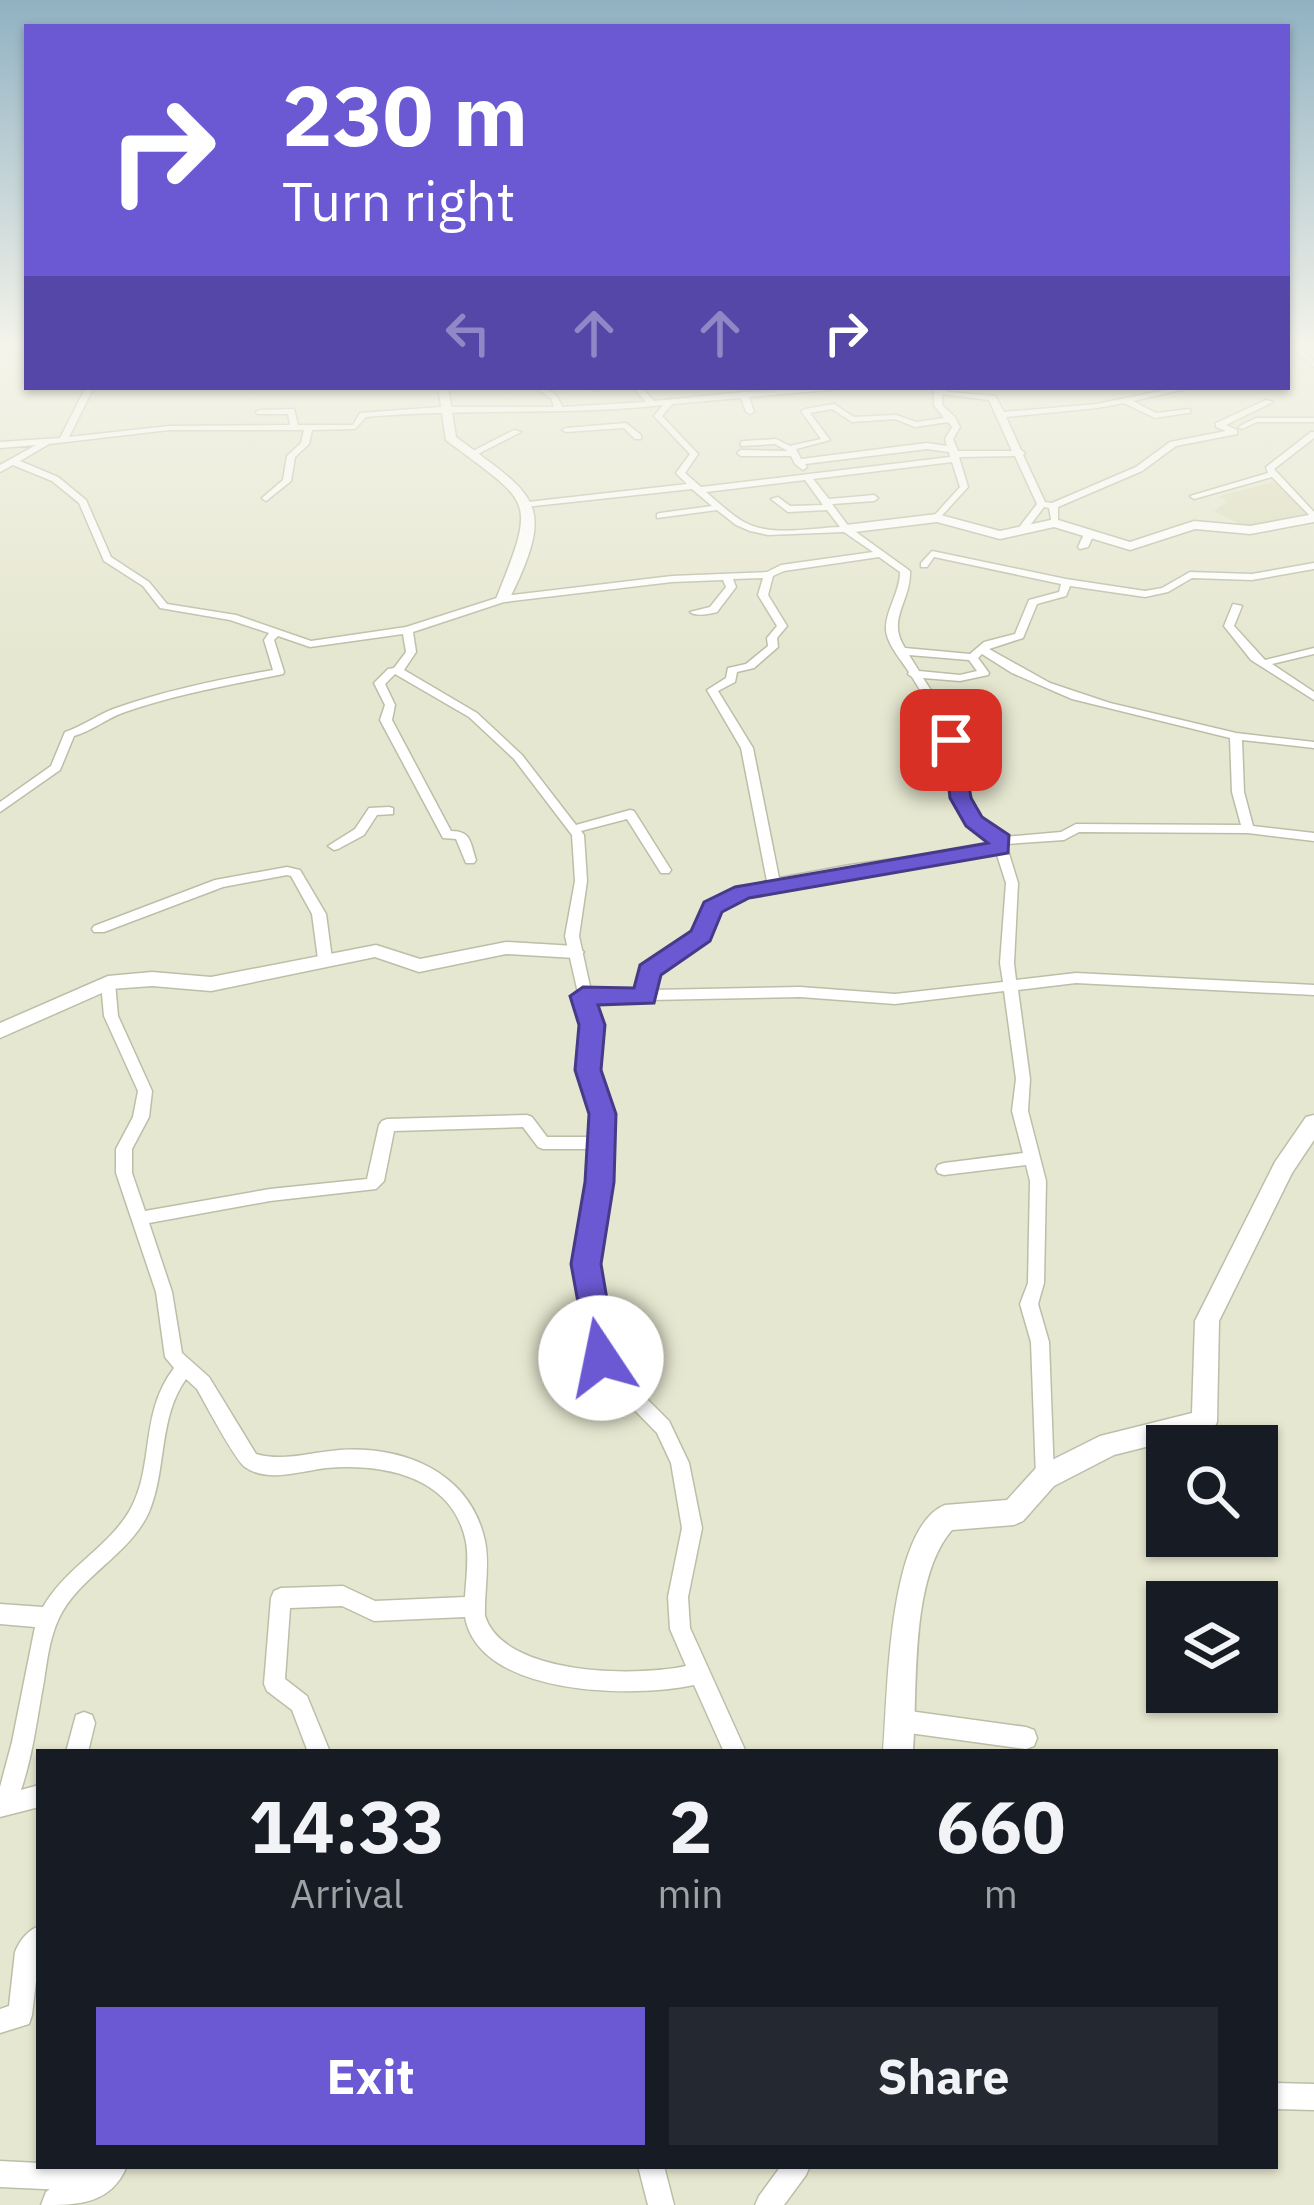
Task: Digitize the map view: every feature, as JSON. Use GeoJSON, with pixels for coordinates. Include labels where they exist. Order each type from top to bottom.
{"type":"FeatureCollection","features":[{"type":"Feature","properties":{"kind":"street"},"geometry":{"type":"LineString","coordinates":[[0,470],[39,447]]}},
{"type":"Feature","properties":{"kind":"street"},"geometry":{"type":"LineString","coordinates":[[266,498],[286,482],[291,456],[302,447]]}},
{"type":"Feature","properties":{"kind":"street"},"geometry":{"type":"LineString","coordinates":[[465,447],[504,474],[528,505],[532,528],[503,599]]}},
{"type":"Feature","properties":{"kind":"street"},"geometry":{"type":"LineString","coordinates":[[473,452],[484,447]]}},
{"type":"Feature","properties":{"kind":"street"},"geometry":{"type":"LineString","coordinates":[[687,447],[694,454],[680,473],[716,508],[751,532],[846,529],[937,518],[995,535],[1055,523]]}},
{"type":"Feature","properties":{"kind":"street"},"geometry":{"type":"LineString","coordinates":[[794,455],[813,447]]}},
{"type":"Feature","properties":{"kind":"street"},"geometry":{"type":"LineString","coordinates":[[742,448],[794,455],[914,447]]}},
{"type":"Feature","properties":{"kind":"street"},"geometry":{"type":"LineString","coordinates":[[930,447],[957,454]]}},
{"type":"Feature","properties":{"kind":"street"},"geometry":{"type":"LineString","coordinates":[[937,518],[964,490],[953,447]]}},
{"type":"Feature","properties":{"kind":"street"},"geometry":{"type":"LineString","coordinates":[[1018,447],[1020,468],[1055,523],[1086,541],[1130,546],[1194,525],[1250,530],[1314,518]]}},
{"type":"Feature","properties":{"kind":"street"},"geometry":{"type":"LineString","coordinates":[[1022,530],[1047,505],[1139,470],[1170,447]]}},
{"type":"Feature","properties":{"kind":"street"},"geometry":{"type":"LineString","coordinates":[[1270,475],[1277,458],[1294,447]]}},
{"type":"Feature","properties":{"kind":"street"},"geometry":{"type":"LineString","coordinates":[[528,505],[728,482],[811,479],[957,454],[1021,453]]}},
{"type":"Feature","properties":{"kind":"street"},"geometry":{"type":"LineString","coordinates":[[794,455],[846,529],[898,564],[906,578],[890,625],[913,674],[934,698],[947,724],[969,815],[1000,845],[1012,883],[1007,963],[1023,1079],[1020,1112],[1038,1181],[1036,1283],[1029,1304],[1040,1342],[1045,1477]]}},
{"type":"Feature","properties":{"kind":"street"},"geometry":{"type":"LineString","coordinates":[[14,462],[55,479],[82,502],[107,559],[146,584],[164,606],[232,617],[310,644],[408,630],[503,599],[769,575],[781,568],[881,554]]}},
{"type":"Feature","properties":{"kind":"street"},"geometry":{"type":"LineString","coordinates":[[1194,496],[1270,475]]}},
{"type":"Feature","properties":{"kind":"street"},"geometry":{"type":"LineString","coordinates":[[1270,475],[1314,518]]}},
{"type":"Feature","properties":{"kind":"street"},"geometry":{"type":"LineString","coordinates":[[775,499],[788,509],[874,497]]}},
{"type":"Feature","properties":{"kind":"street"},"geometry":{"type":"LineString","coordinates":[[660,516],[716,508]]}},
{"type":"Feature","properties":{"kind":"street"},"geometry":{"type":"LineString","coordinates":[[924,565],[930,555],[943,554],[1145,594],[1165,590],[1190,575],[1252,577],[1314,566]]}},
{"type":"Feature","properties":{"kind":"street"},"geometry":{"type":"LineString","coordinates":[[769,575],[763,595],[782,626],[772,638],[773,647],[750,666],[734,668],[731,680],[712,690],[747,748],[774,883]]}},
{"type":"Feature","properties":{"kind":"street"},"geometry":{"type":"LineString","coordinates":[[695,612],[722,602],[731,587],[728,577]]}},
{"type":"Feature","properties":{"kind":"street"},"geometry":{"type":"LineString","coordinates":[[1252,577],[1265,592]]}},
{"type":"Feature","properties":{"kind":"street"},"geometry":{"type":"LineString","coordinates":[[979,654],[988,644],[1019,636],[1033,602],[1063,594],[1066,582]]}},
{"type":"Feature","properties":{"kind":"street"},"geometry":{"type":"LineString","coordinates":[[1238,606],[1229,626],[1246,650],[1314,698]]}},
{"type":"Feature","properties":{"kind":"street"},"geometry":{"type":"LineString","coordinates":[[408,630],[411,652],[400,666],[402,675],[473,715],[518,757],[574,829],[581,881],[573,921],[575,952],[592,1025],[588,1070],[601,1106],[602,1143],[587,1245],[591,1315],[607,1371],[663,1427],[680,1463],[692,1528],[678,1597],[680,1629],[734,1749]]}},
{"type":"Feature","properties":{"kind":"street"},"geometry":{"type":"LineString","coordinates":[[0,808],[56,768],[69,734],[112,713],[186,696],[209,684],[279,672],[269,640],[275,633]]}},
{"type":"Feature","properties":{"kind":"street"},"geometry":{"type":"LineString","coordinates":[[900,651],[979,654],[1030,682],[1104,709],[1153,714],[1236,736],[1314,745]]}},
{"type":"Feature","properties":{"kind":"street"},"geometry":{"type":"LineString","coordinates":[[1265,663],[1314,651]]}},
{"type":"Feature","properties":{"kind":"street"},"geometry":{"type":"LineString","coordinates":[[913,674],[960,678],[983,673],[979,654]]}},
{"type":"Feature","properties":{"kind":"street"},"geometry":{"type":"LineString","coordinates":[[392,671],[379,683],[390,705],[386,720],[447,835],[461,835],[470,860]]}},
{"type":"Feature","properties":{"kind":"street"},"geometry":{"type":"LineString","coordinates":[[1236,736],[1238,792],[1248,829]]}},
{"type":"Feature","properties":{"kind":"street"},"geometry":{"type":"LineString","coordinates":[[334,846],[361,832],[373,811],[389,811]]}},
{"type":"Feature","properties":{"kind":"street"},"geometry":{"type":"LineString","coordinates":[[574,829],[630,814],[665,870]]}},
{"type":"Feature","properties":{"kind":"street"},"geometry":{"type":"LineString","coordinates":[[645,997],[649,971],[701,935],[712,908],[774,883],[1064,836],[1076,829],[1248,829],[1314,837]]}},
{"type":"Feature","properties":{"kind":"street"},"geometry":{"type":"LineString","coordinates":[[99,928],[220,883],[287,871],[296,873],[312,898],[325,959]]}},
{"type":"Feature","properties":{"kind":"street"},"geometry":{"type":"LineString","coordinates":[[0,1030],[108,983],[152,979],[211,984],[387,951],[419,966],[506,948],[575,952]]}},
{"type":"Feature","properties":{"kind":"street"},"geometry":{"type":"LineString","coordinates":[[583,996],[800,992],[895,999],[1076,978],[1314,990]]}},
{"type":"Feature","properties":{"kind":"street"},"geometry":{"type":"LineString","coordinates":[[108,983],[111,1016],[145,1091],[141,1117],[124,1149],[127,1192],[143,1219],[164,1292],[174,1357],[183,1370],[203,1383],[242,1450],[260,1466],[367,1459],[412,1465],[446,1483],[476,1539],[474,1606],[482,1639],[516,1664],[629,1684],[664,1684],[698,1674]]}},
{"type":"Feature","properties":{"kind":"street"},"geometry":{"type":"LineString","coordinates":[[143,1219],[270,1195],[370,1185],[376,1181],[387,1125],[527,1121],[543,1143],[602,1143]]}},
{"type":"Feature","properties":{"kind":"street"},"geometry":{"type":"LineString","coordinates":[[898,1749],[906,1619],[928,1536],[945,1518],[1014,1511],[1045,1477],[1120,1439],[1204,1422],[1207,1322],[1270,1205],[1283,1168],[1314,1123]]}},
{"type":"Feature","properties":{"kind":"street"},"geometry":{"type":"LineString","coordinates":[[944,1169],[1030,1158]]}},
{"type":"Feature","properties":{"kind":"street"},"geometry":{"type":"LineString","coordinates":[[2,1808],[14,1774],[32,1664],[48,1618],[70,1578],[137,1516],[153,1472],[157,1416],[171,1383],[183,1370]]}},
{"type":"Feature","properties":{"kind":"street"},"geometry":{"type":"LineString","coordinates":[[318,1749],[306,1712],[274,1684],[281,1598],[343,1596],[374,1611],[474,1606]]}},
{"type":"Feature","properties":{"kind":"street"},"geometry":{"type":"LineString","coordinates":[[0,1614],[48,1618]]}},
{"type":"Feature","properties":{"kind":"street"},"geometry":{"type":"LineString","coordinates":[[902,1721],[1026,1738]]}},
{"type":"Feature","properties":{"kind":"street"},"geometry":{"type":"LineString","coordinates":[[78,1749],[84,1724]]}},
{"type":"Feature","properties":{"kind":"street"},"geometry":{"type":"LineString","coordinates":[[2,1808],[36,1797]]}},
{"type":"Feature","properties":{"kind":"street"},"geometry":{"type":"LineString","coordinates":[[0,2020],[20,2015],[27,1952],[36,1942]]}},
{"type":"Feature","properties":{"kind":"street"},"geometry":{"type":"LineString","coordinates":[[1278,2096],[1314,2097]]}},
{"type":"Feature","properties":{"kind":"street"},"geometry":{"type":"LineString","coordinates":[[652,2169],[661,2205]]}},
{"type":"Feature","properties":{"kind":"street"},"geometry":{"type":"LineString","coordinates":[[768,2205],[794,2169]]}},
{"type":"Feature","properties":{"kind":"street"},"geometry":{"type":"LineString","coordinates":[[0,2174],[102,2172]]}},
{"type":"Feature","properties":{"kind":"street"},"geometry":{"type":"LineString","coordinates":[[59,2205],[102,2172]]}},
{"type":"Feature","properties":{"kind":"shaded area"},"geometry":{"type":"Polygon","coordinates":[[[1274,482],[1311,515],[1244,526],[1214,511],[1227,502],[1219,496],[1274,482]]]}},
{"type":"Feature","properties":{"kind":"route"},"geometry":{"type":"LineString","coordinates":[[601,1358],[586,1264],[599,1182],[602,1114],[588,1070],[592,1025],[583,996],[645,997],[649,971],[665,956],[695,941],[707,928],[712,908],[743,892],[774,883],[1000,848],[998,835],[974,821],[961,798],[951,740]]}}]}
